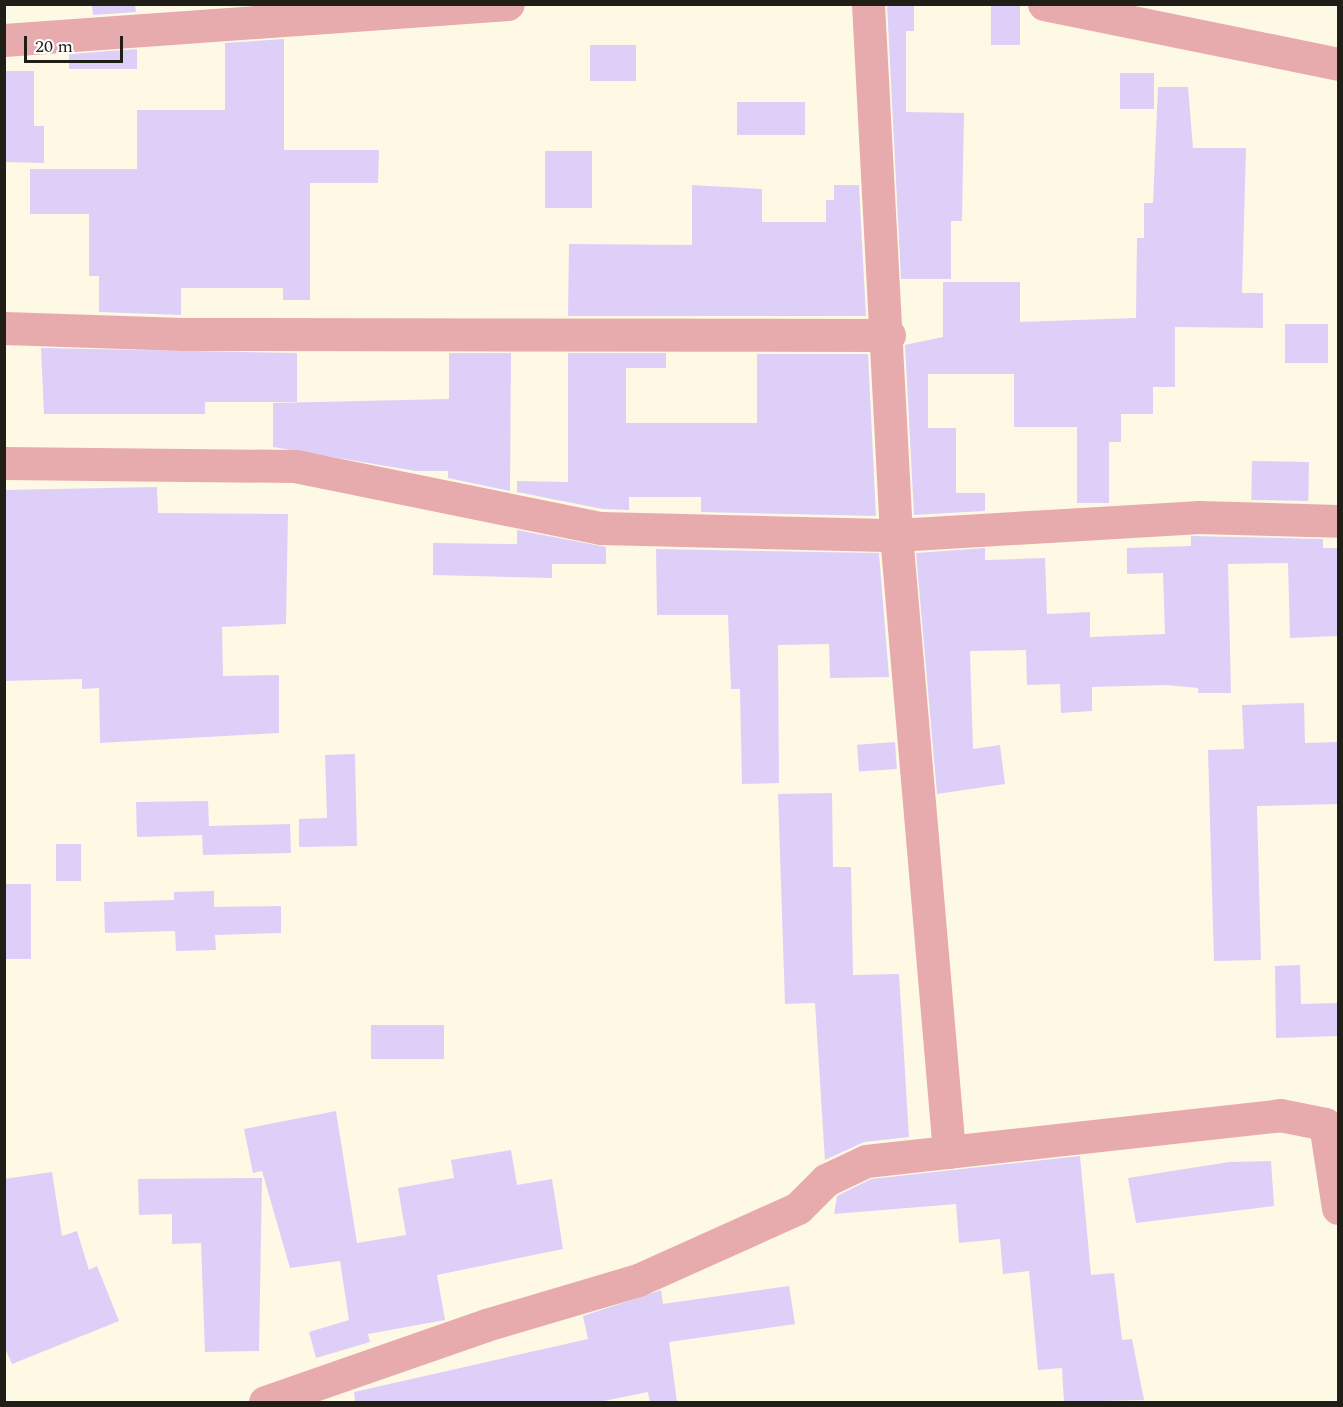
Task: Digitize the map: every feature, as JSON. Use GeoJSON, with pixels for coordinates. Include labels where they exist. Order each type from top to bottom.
{"type":"FeatureCollection","features":[{"type":"Feature","properties":{"kind":"street"},"geometry":{"type":"LineString","coordinates":[[4,40],[508,4]]}},
{"type":"Feature","properties":{"kind":"street"},"geometry":{"type":"LineString","coordinates":[[868,4],[889,335],[896,535],[949,1152]]}},
{"type":"Feature","properties":{"kind":"street"},"geometry":{"type":"LineString","coordinates":[[1044,4],[1338,64]]}},
{"type":"Feature","properties":{"kind":"street"},"geometry":{"type":"LineString","coordinates":[[4,328],[183,334],[889,335]]}},
{"type":"Feature","properties":{"kind":"street"},"geometry":{"type":"LineString","coordinates":[[4,463],[295,466],[601,528],[896,535],[1199,517],[1338,521]]}},
{"type":"Feature","properties":{"kind":"street"},"geometry":{"type":"LineString","coordinates":[[273,1401],[486,1325],[638,1280],[798,1208],[826,1180],[866,1161],[1280,1115],[1325,1124],[1338,1208]]}},
{"type":"Feature","properties":{"kind":"building"},"geometry":{"type":"Polygon","coordinates":[[[92,4],[135,4],[136,12],[93,15],[92,4]]]}},
{"type":"Feature","properties":{"kind":"building"},"geometry":{"type":"Polygon","coordinates":[[[887,4],[914,4],[914,31],[906,31],[906,112],[964,113],[962,221],[951,221],[951,279],[901,279],[887,4]]]}},
{"type":"Feature","properties":{"kind":"building"},"geometry":{"type":"Polygon","coordinates":[[[991,4],[1020,4],[1020,45],[991,45],[991,4]]]}},
{"type":"Feature","properties":{"kind":"building"},"geometry":{"type":"Polygon","coordinates":[[[284,39],[284,150],[379,150],[378,183],[310,183],[310,300],[283,300],[283,288],[181,288],[181,315],[99,312],[99,276],[89,276],[89,214],[30,214],[30,169],[137,169],[137,110],[225,110],[225,43],[284,39]]]}},
{"type":"Feature","properties":{"kind":"building"},"geometry":{"type":"Polygon","coordinates":[[[590,45],[636,45],[636,81],[590,81],[590,45]]]}},
{"type":"Feature","properties":{"kind":"building"},"geometry":{"type":"Polygon","coordinates":[[[137,49],[137,69],[69,69],[69,54],[137,49]]]}},
{"type":"Feature","properties":{"kind":"building"},"geometry":{"type":"Polygon","coordinates":[[[4,71],[34,71],[34,126],[44,126],[44,163],[4,162],[4,71]]]}},
{"type":"Feature","properties":{"kind":"building"},"geometry":{"type":"Polygon","coordinates":[[[1120,73],[1154,73],[1154,109],[1120,109],[1120,73]]]}},
{"type":"Feature","properties":{"kind":"building"},"geometry":{"type":"Polygon","coordinates":[[[1158,87],[1188,87],[1193,148],[1246,148],[1242,293],[1263,293],[1263,328],[1175,327],[1175,387],[1153,387],[1153,414],[1121,414],[1121,442],[1109,442],[1109,503],[1077,503],[1077,427],[1014,427],[1014,374],[928,374],[928,428],[956,428],[956,493],[985,493],[985,511],[914,515],[905,345],[943,337],[943,282],[1020,282],[1020,322],[1136,318],[1137,238],[1144,238],[1144,203],[1153,203],[1158,87]]]}},
{"type":"Feature","properties":{"kind":"building"},"geometry":{"type":"Polygon","coordinates":[[[737,102],[805,102],[805,135],[737,135],[737,102]]]}},
{"type":"Feature","properties":{"kind":"building"},"geometry":{"type":"Polygon","coordinates":[[[545,151],[592,151],[592,208],[545,208],[545,151]]]}},
{"type":"Feature","properties":{"kind":"building"},"geometry":{"type":"Polygon","coordinates":[[[692,185],[762,189],[762,222],[826,222],[826,200],[834,200],[834,185],[859,185],[866,316],[568,316],[569,244],[692,245],[692,185]]]}},
{"type":"Feature","properties":{"kind":"building"},"geometry":{"type":"Polygon","coordinates":[[[1285,324],[1328,324],[1328,363],[1285,363],[1285,324]]]}},
{"type":"Feature","properties":{"kind":"building"},"geometry":{"type":"Polygon","coordinates":[[[41,348],[297,353],[297,402],[205,402],[205,414],[44,414],[41,348]]]}},
{"type":"Feature","properties":{"kind":"building"},"geometry":{"type":"Polygon","coordinates":[[[449,353],[511,353],[510,491],[448,478],[448,471],[416,471],[273,447],[273,403],[449,399],[449,353]]]}},
{"type":"Feature","properties":{"kind":"building"},"geometry":{"type":"Polygon","coordinates":[[[568,353],[666,353],[666,368],[626,368],[626,423],[757,423],[757,354],[868,354],[876,516],[701,512],[701,497],[629,497],[629,510],[603,509],[517,492],[517,481],[568,482],[568,353]]]}},
{"type":"Feature","properties":{"kind":"building"},"geometry":{"type":"Polygon","coordinates":[[[1252,461],[1309,462],[1308,501],[1251,500],[1252,461]]]}},
{"type":"Feature","properties":{"kind":"building"},"geometry":{"type":"Polygon","coordinates":[[[157,487],[158,513],[288,514],[286,624],[222,627],[223,676],[279,675],[279,733],[100,743],[99,688],[82,689],[82,679],[4,681],[4,490],[157,487]]]}},
{"type":"Feature","properties":{"kind":"building"},"geometry":{"type":"Polygon","coordinates":[[[517,530],[606,547],[606,564],[552,564],[552,578],[433,575],[433,543],[517,544],[517,530]]]}},
{"type":"Feature","properties":{"kind":"building"},"geometry":{"type":"Polygon","coordinates":[[[1191,536],[1323,539],[1323,548],[1338,548],[1338,636],[1290,638],[1288,563],[1228,564],[1231,693],[1198,693],[1198,688],[1166,685],[1092,687],[1092,711],[1061,713],[1060,684],[1027,685],[1026,650],[970,651],[973,749],[1000,745],[1005,784],[937,794],[916,553],[985,548],[985,560],[1045,558],[1047,614],[1090,612],[1090,637],[1165,634],[1163,573],[1127,574],[1127,548],[1191,546],[1191,536]]]}},
{"type":"Feature","properties":{"kind":"building"},"geometry":{"type":"Polygon","coordinates":[[[656,549],[879,553],[889,677],[830,678],[829,644],[778,645],[779,783],[742,784],[740,689],[731,689],[728,615],[657,615],[656,549]]]}},
{"type":"Feature","properties":{"kind":"building"},"geometry":{"type":"Polygon","coordinates":[[[1304,703],[1305,743],[1338,742],[1338,804],[1257,806],[1261,960],[1214,961],[1208,750],[1244,749],[1242,705],[1304,703]]]}},
{"type":"Feature","properties":{"kind":"building"},"geometry":{"type":"Polygon","coordinates":[[[895,742],[897,769],[859,772],[857,745],[895,742]]]}},
{"type":"Feature","properties":{"kind":"building"},"geometry":{"type":"Polygon","coordinates":[[[355,754],[357,846],[299,847],[299,819],[327,818],[325,755],[355,754]]]}},
{"type":"Feature","properties":{"kind":"building"},"geometry":{"type":"Polygon","coordinates":[[[832,793],[833,867],[851,867],[853,975],[899,974],[909,1137],[864,1142],[825,1160],[815,1003],[785,1004],[778,794],[832,793]]]}},
{"type":"Feature","properties":{"kind":"building"},"geometry":{"type":"Polygon","coordinates":[[[208,801],[209,826],[290,824],[291,853],[203,855],[202,835],[137,837],[136,802],[208,801]]]}},
{"type":"Feature","properties":{"kind":"building"},"geometry":{"type":"Polygon","coordinates":[[[56,844],[81,844],[81,881],[56,881],[56,844]]]}},
{"type":"Feature","properties":{"kind":"building"},"geometry":{"type":"Polygon","coordinates":[[[4,884],[31,884],[31,959],[4,959],[4,884]]]}},
{"type":"Feature","properties":{"kind":"building"},"geometry":{"type":"Polygon","coordinates":[[[214,891],[214,907],[281,906],[281,933],[215,935],[216,950],[176,951],[175,931],[105,933],[104,902],[174,900],[174,892],[214,891]]]}},
{"type":"Feature","properties":{"kind":"building"},"geometry":{"type":"Polygon","coordinates":[[[1300,965],[1301,1004],[1338,1003],[1338,1036],[1276,1038],[1275,966],[1300,965]]]}},
{"type":"Feature","properties":{"kind":"building"},"geometry":{"type":"Polygon","coordinates":[[[371,1025],[444,1025],[444,1059],[371,1059],[371,1025]]]}},
{"type":"Feature","properties":{"kind":"building"},"geometry":{"type":"Polygon","coordinates":[[[336,1111],[357,1243],[406,1235],[398,1188],[454,1178],[451,1160],[511,1150],[517,1185],[552,1179],[563,1249],[437,1275],[445,1320],[368,1334],[370,1342],[316,1358],[309,1332],[349,1320],[340,1261],[290,1268],[262,1171],[253,1173],[244,1129],[336,1111]]]}},
{"type":"Feature","properties":{"kind":"building"},"geometry":{"type":"Polygon","coordinates":[[[1080,1156],[1091,1275],[1114,1273],[1122,1340],[1132,1339],[1144,1400],[1064,1402],[1062,1368],[1038,1370],[1029,1271],[1003,1274],[1000,1239],[959,1243],[956,1204],[834,1214],[837,1196],[871,1179],[1080,1156]]]}},
{"type":"Feature","properties":{"kind":"building"},"geometry":{"type":"Polygon","coordinates":[[[1271,1161],[1274,1206],[1136,1223],[1128,1178],[1229,1162],[1271,1161]]]}},
{"type":"Feature","properties":{"kind":"building"},"geometry":{"type":"Polygon","coordinates":[[[52,1172],[62,1236],[77,1231],[89,1270],[97,1266],[119,1321],[12,1364],[4,1346],[4,1179],[52,1172]]]}},
{"type":"Feature","properties":{"kind":"building"},"geometry":{"type":"Polygon","coordinates":[[[262,1178],[259,1351],[205,1352],[201,1243],[172,1244],[172,1214],[139,1215],[138,1179],[262,1178]]]}},
{"type":"Feature","properties":{"kind":"building"},"geometry":{"type":"Polygon","coordinates":[[[789,1286],[795,1324],[669,1342],[677,1402],[650,1402],[648,1392],[599,1402],[355,1402],[354,1392],[588,1339],[583,1316],[661,1290],[663,1304],[789,1286]]]}}]}
